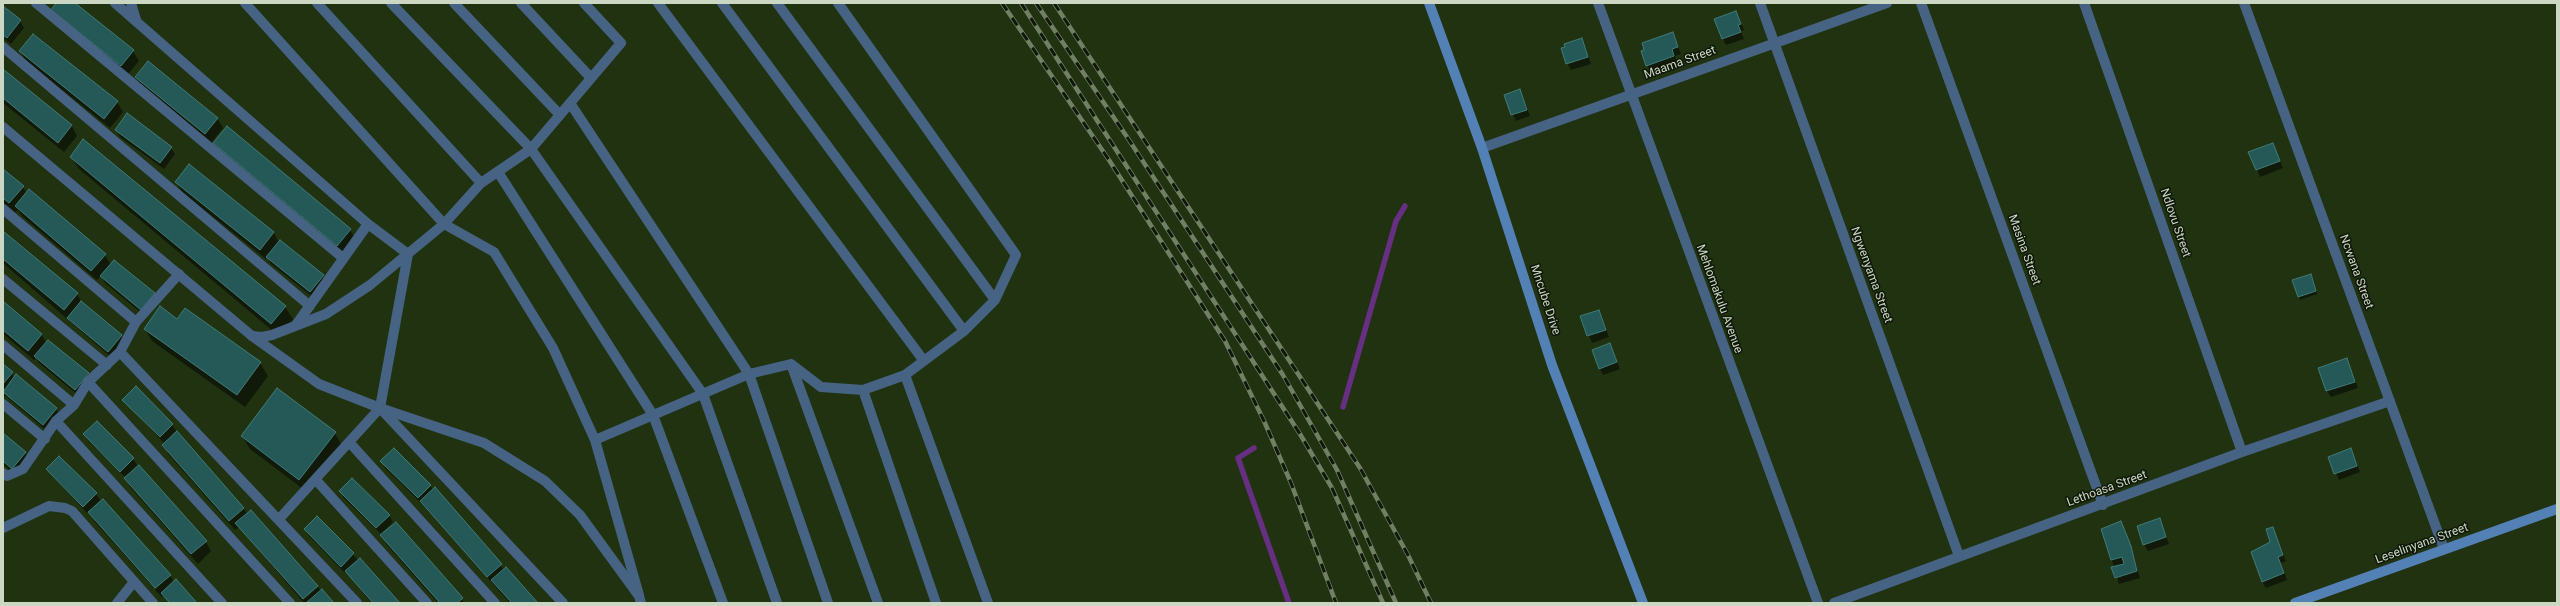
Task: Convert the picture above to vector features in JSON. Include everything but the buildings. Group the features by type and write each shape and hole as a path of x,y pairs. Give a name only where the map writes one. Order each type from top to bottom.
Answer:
{"street":[{"path":"36,3 343,258"},
{"path":"116,3 368,224 408,254"},
{"path":"131,3 136,20"},
{"path":"245,3 444,224 494,252 553,348 595,440 640,599"},
{"path":"316,3 481,183"},
{"path":"391,3 531,149 703,394 777,603"},
{"path":"454,3 560,115"},
{"path":"521,3 591,78"},
{"path":"252,336 262,337 272,335 326,314 370,285 444,224 481,183 531,149 621,43 584,3"},
{"path":"658,3 924,361"},
{"path":"722,3 964,331"},
{"path":"777,3 995,300"},
{"path":"595,440 748,374 791,364 821,386 863,390 905,375 964,331 995,300 1016,255 838,3"},
{"name":"Mncube Drive","path":"1429,3 1482,148 1552,365 1643,603"},
{"name":"Mehlomakulu Avenue","path":"1598,3 1818,603"},
{"name":"Ngwenyama Street","path":"1760,3 1958,556"},
{"name":"Maama Street","path":"1482,148 1774,42 1887,3"},
{"name":"Masina Street","path":"1921,3 2103,505"},
{"name":"Ndlovu Street","path":"2084,3 2242,452"},
{"name":"Ncwana Street","path":"2244,3 2444,549"},
{"path":"3,47 310,306"},
{"path":"570,103 748,374 828,603"},
{"path":"3,127 252,336 319,384 380,408 484,443 545,481 580,516 640,599"},
{"path":"498,172 653,415 723,603"},
{"path":"3,209 136,322"},
{"path":"296,325 368,224"},
{"path":"280,518 350,443 380,408 408,254"},
{"path":"3,473 7,476 23,469 56,421 74,405 88,382 120,352 136,322 179,274"},
{"path":"3,279 107,365"},
{"path":"3,345 74,405"},
{"path":"120,352 280,518 357,603"},
{"path":"791,364 878,603"},
{"path":"905,375 988,603"},
{"path":"88,382 290,603"},
{"path":"863,390 936,603"},
{"name":"Lethoasa Street","path":"1834,603 1958,556 2103,505 2242,452 2390,401"},
{"path":"3,404 45,439"},
{"path":"380,408 563,603"},
{"path":"56,421 222,603"},
{"path":"350,443 495,603"},
{"path":"316,480 427,603"},
{"path":"3,528 50,506 65,508 72,512 134,584 153,603"},
{"name":"Leselinyana Street","path":"2295,603 2557,509"},
{"path":"117,603 134,584"}],"waterway":[{"path":"1343,407 1396,221 1405,206"},
{"path":"1254,448 1238,458 1289,603"}],"railway":[{"path":"1002,3 1109,160 1225,341 1264,421 1291,483 1336,603"},
{"path":"1021,3 1300,434 1332,488 1383,603"},
{"path":"1036,3 1127,137 1283,375 1337,470 1396,603"},
{"path":"1054,3 1360,468 1408,555 1431,603"}]}
